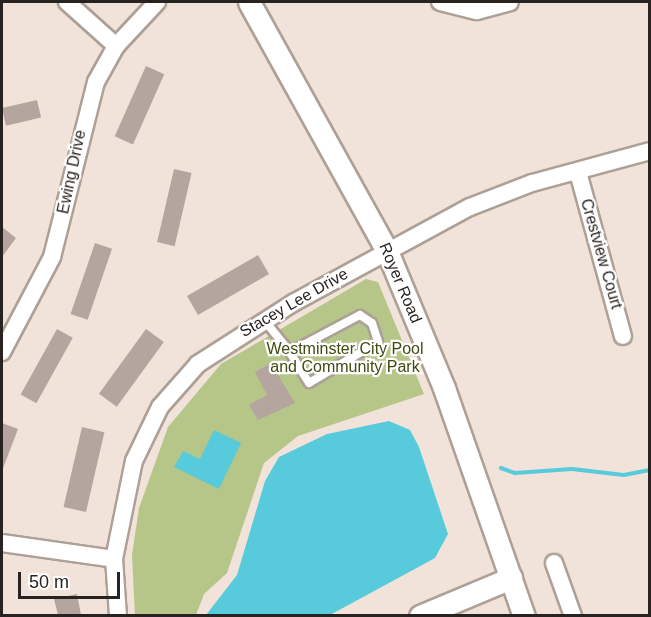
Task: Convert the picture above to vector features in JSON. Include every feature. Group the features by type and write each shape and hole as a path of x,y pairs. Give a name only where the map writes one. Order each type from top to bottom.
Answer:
{"street":[{"path":"67,2 116,46"},
{"name":"Ewing Drive","path":"2,352 52,257 83,121 116,46 158,2"},
{"name":"Royer Road","path":"249,2 387,250 444,388 524,615"},
{"path":"440,2 477,11 510,2"},
{"name":"Stacey Lee Drive","path":"118,615 114,559 134,460 160,407 198,364 264,320 387,250 470,207 650,151"},
{"name":"Crestview Court","path":"578,172 623,336"},
{"path":"2,543 114,559"},
{"path":"555,563 573,615"},
{"path":"420,615 511,578"}],"lane":[{"path":"264,320 290,352 309,383 378,342 372,323 360,315 290,352"}],"green space":[{"name":"Westminster City Pool and Community Park","path":"366,279 378,282 424,394 298,436 264,463 227,573 204,594 196,615 135,616 132,555 139,508 168,427 221,364"}],"water":[{"path":"389,421 410,430 419,447 448,534 435,558 330,615 206,615 237,575 265,481 279,457 327,434"},
{"path":"214,430 241,443 219,489 174,467 183,451 200,459"}],"building":[{"path":"146,66 164,74 133,144 115,136"},
{"path":"37,100 41,118 6,126 2,108"},
{"path":"174,169 192,173 175,246 157,242"},
{"path":"2,227 16,238 2,257"},
{"path":"95,243 112,249 88,320 71,314"},
{"path":"258,255 269,274 198,315 187,296"},
{"path":"57,329 73,338 36,403 21,395"},
{"path":"146,329 164,342 117,407 99,394"},
{"path":"271,363 295,403 258,420 249,405 267,395 255,372"},
{"path":"2,423 18,429 2,471"},
{"path":"82,427 104,432 86,512 64,507"},
{"path":"77,594 81,615 58,615 54,599"}],"waterway":[{"path":"501,468 515,473 572,469 624,475 650,470"}]}
